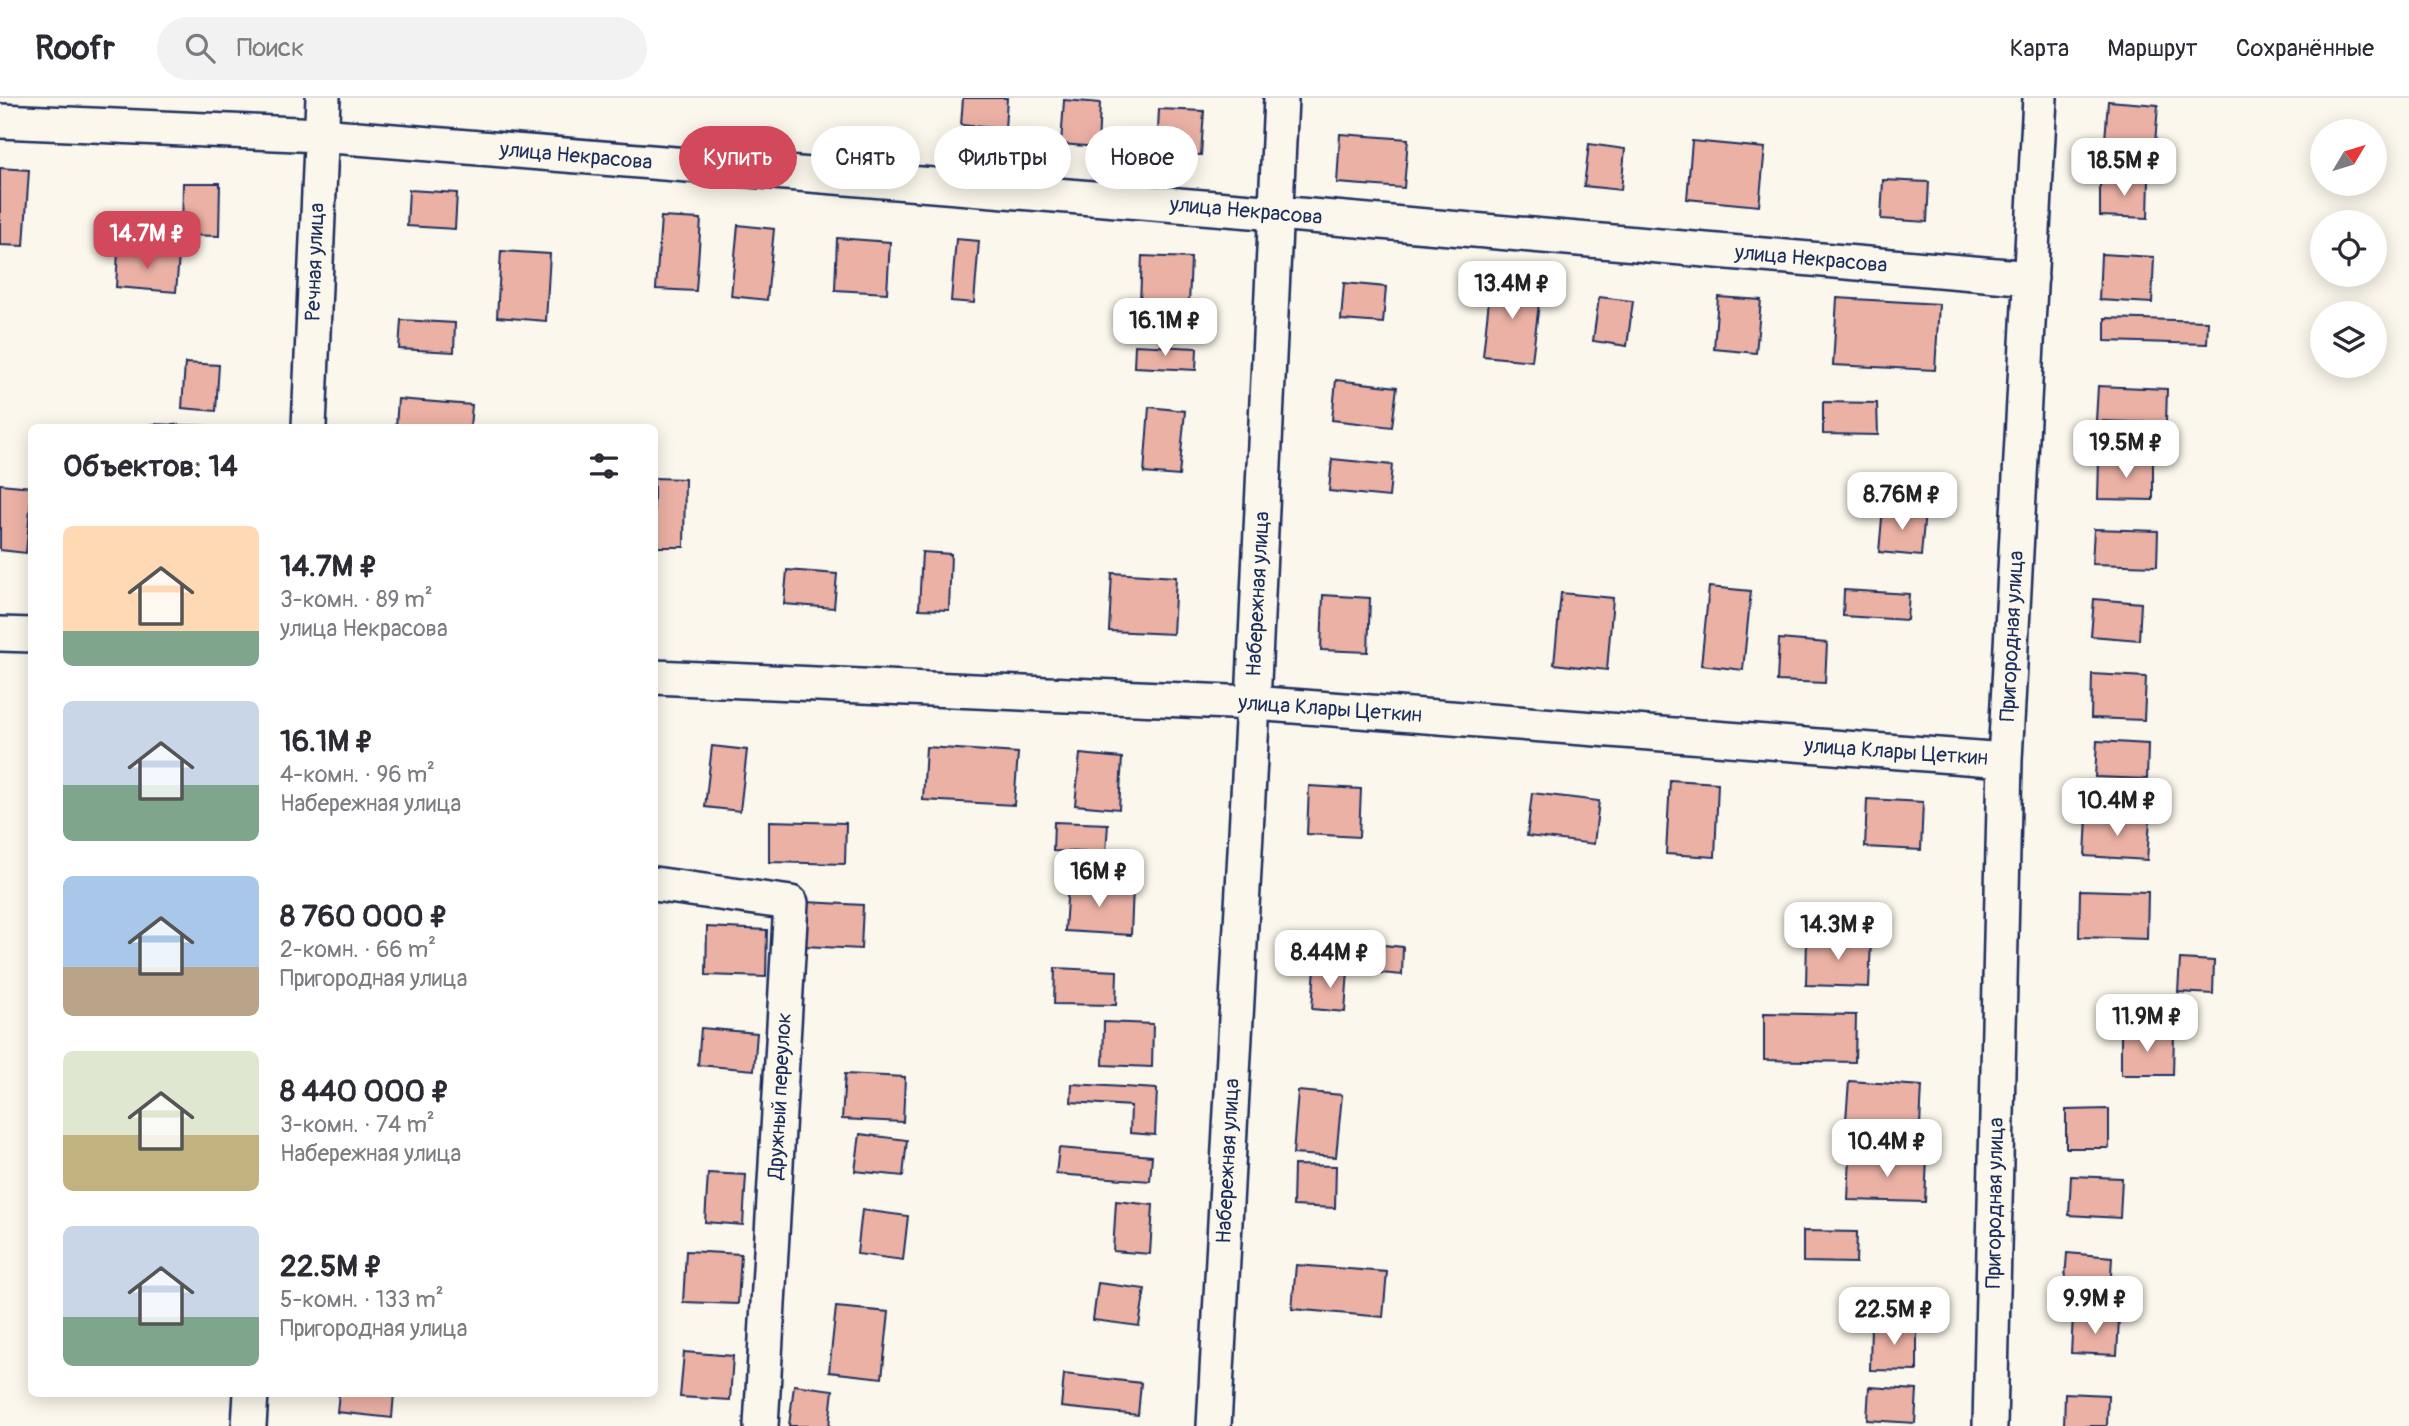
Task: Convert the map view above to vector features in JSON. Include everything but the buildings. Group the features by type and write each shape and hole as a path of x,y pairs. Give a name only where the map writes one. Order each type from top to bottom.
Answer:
{"street":[{"name":"Речная улица","path":"309,424 323,98"},
{"name":"Набережная улица","path":"1214,1426 1281,98"},
{"name":"Пригородная улица","path":"1990,1426 2005,760 2040,98"},
{"name":"улица Некрасова","path":"0,121 320,135 2031,278"},
{"path":"0,634 28,635"},
{"name":"улица Клары Цеткин","path":"658,677 1252,703 2005,760"},
{"name":"Дружный переулок","path":"658,885 791,903 761,1426"},
{"path":"249,1426 251,1397"}]}
